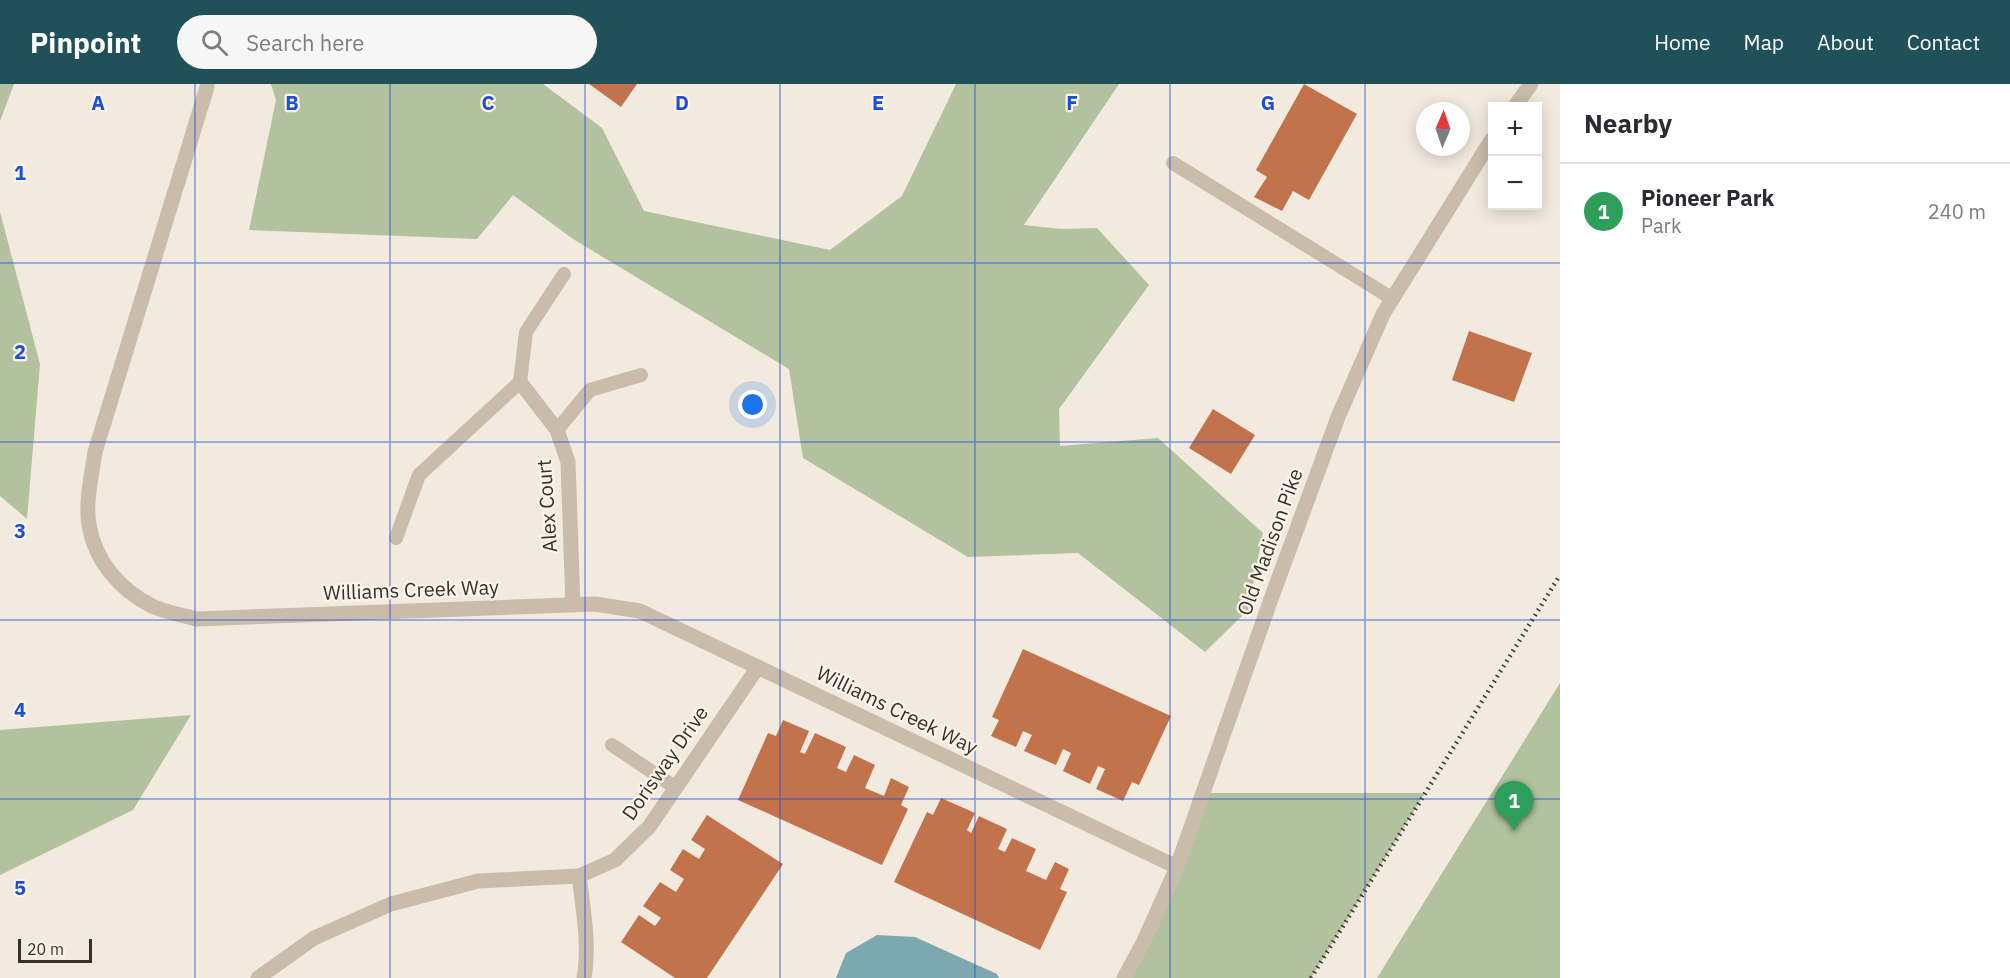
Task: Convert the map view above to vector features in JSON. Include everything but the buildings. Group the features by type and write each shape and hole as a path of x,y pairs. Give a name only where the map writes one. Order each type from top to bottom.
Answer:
{"street":[{"path":"1518,102 1531,84"},
{"name":"Williams Creek Way","path":"207,87 95,452 89,491 89,525 99,556 120,585 153,606 196,619 596,604 640,611 1177,867"},
{"name":"Old Madison Pike","path":"1124,978 1143,943 1177,867 1338,417 1383,314 1488,146"},
{"name":"Alex Court","path":"520,382 557,430 568,462 573,605"},
{"name":"Dorisway Drive","path":"258,978 314,938 391,904 478,881 579,876 615,860 649,827 758,667"},
{"path":"579,876 586,930 584,978"}],"lane":[{"path":"1173,163 1393,300"},
{"path":"396,538 419,475 520,382 526,332 564,274"},
{"path":"557,430 590,390 641,375"},
{"path":"612,746 676,788"}],"green space":[{"path":"0,84 14,84 0,121"},
{"path":"271,84 543,84 602,128 644,211 830,250 902,196 956,84 1119,84 1024,225 1061,229 1097,228 1149,285 1059,409 1060,446 1158,438 1263,533 1248,610 1205,652 1078,553 968,557 803,458 789,369 573,239 513,195 477,239 249,230 276,100"},
{"path":"0,212 40,364 27,519 0,496"},
{"path":"1560,683 1560,978 1377,978"},
{"path":"191,715 133,810 0,875 0,730"},
{"path":"1203,793 1425,793 1311,978 1124,978"}],"water":[{"path":"877,935 915,937 997,974 999,978 836,978 846,953"}],"railway":[{"path":"1311,978 1560,575"}],"place":[{"name":"Pioneer Park","path":"1514,831"}]}
